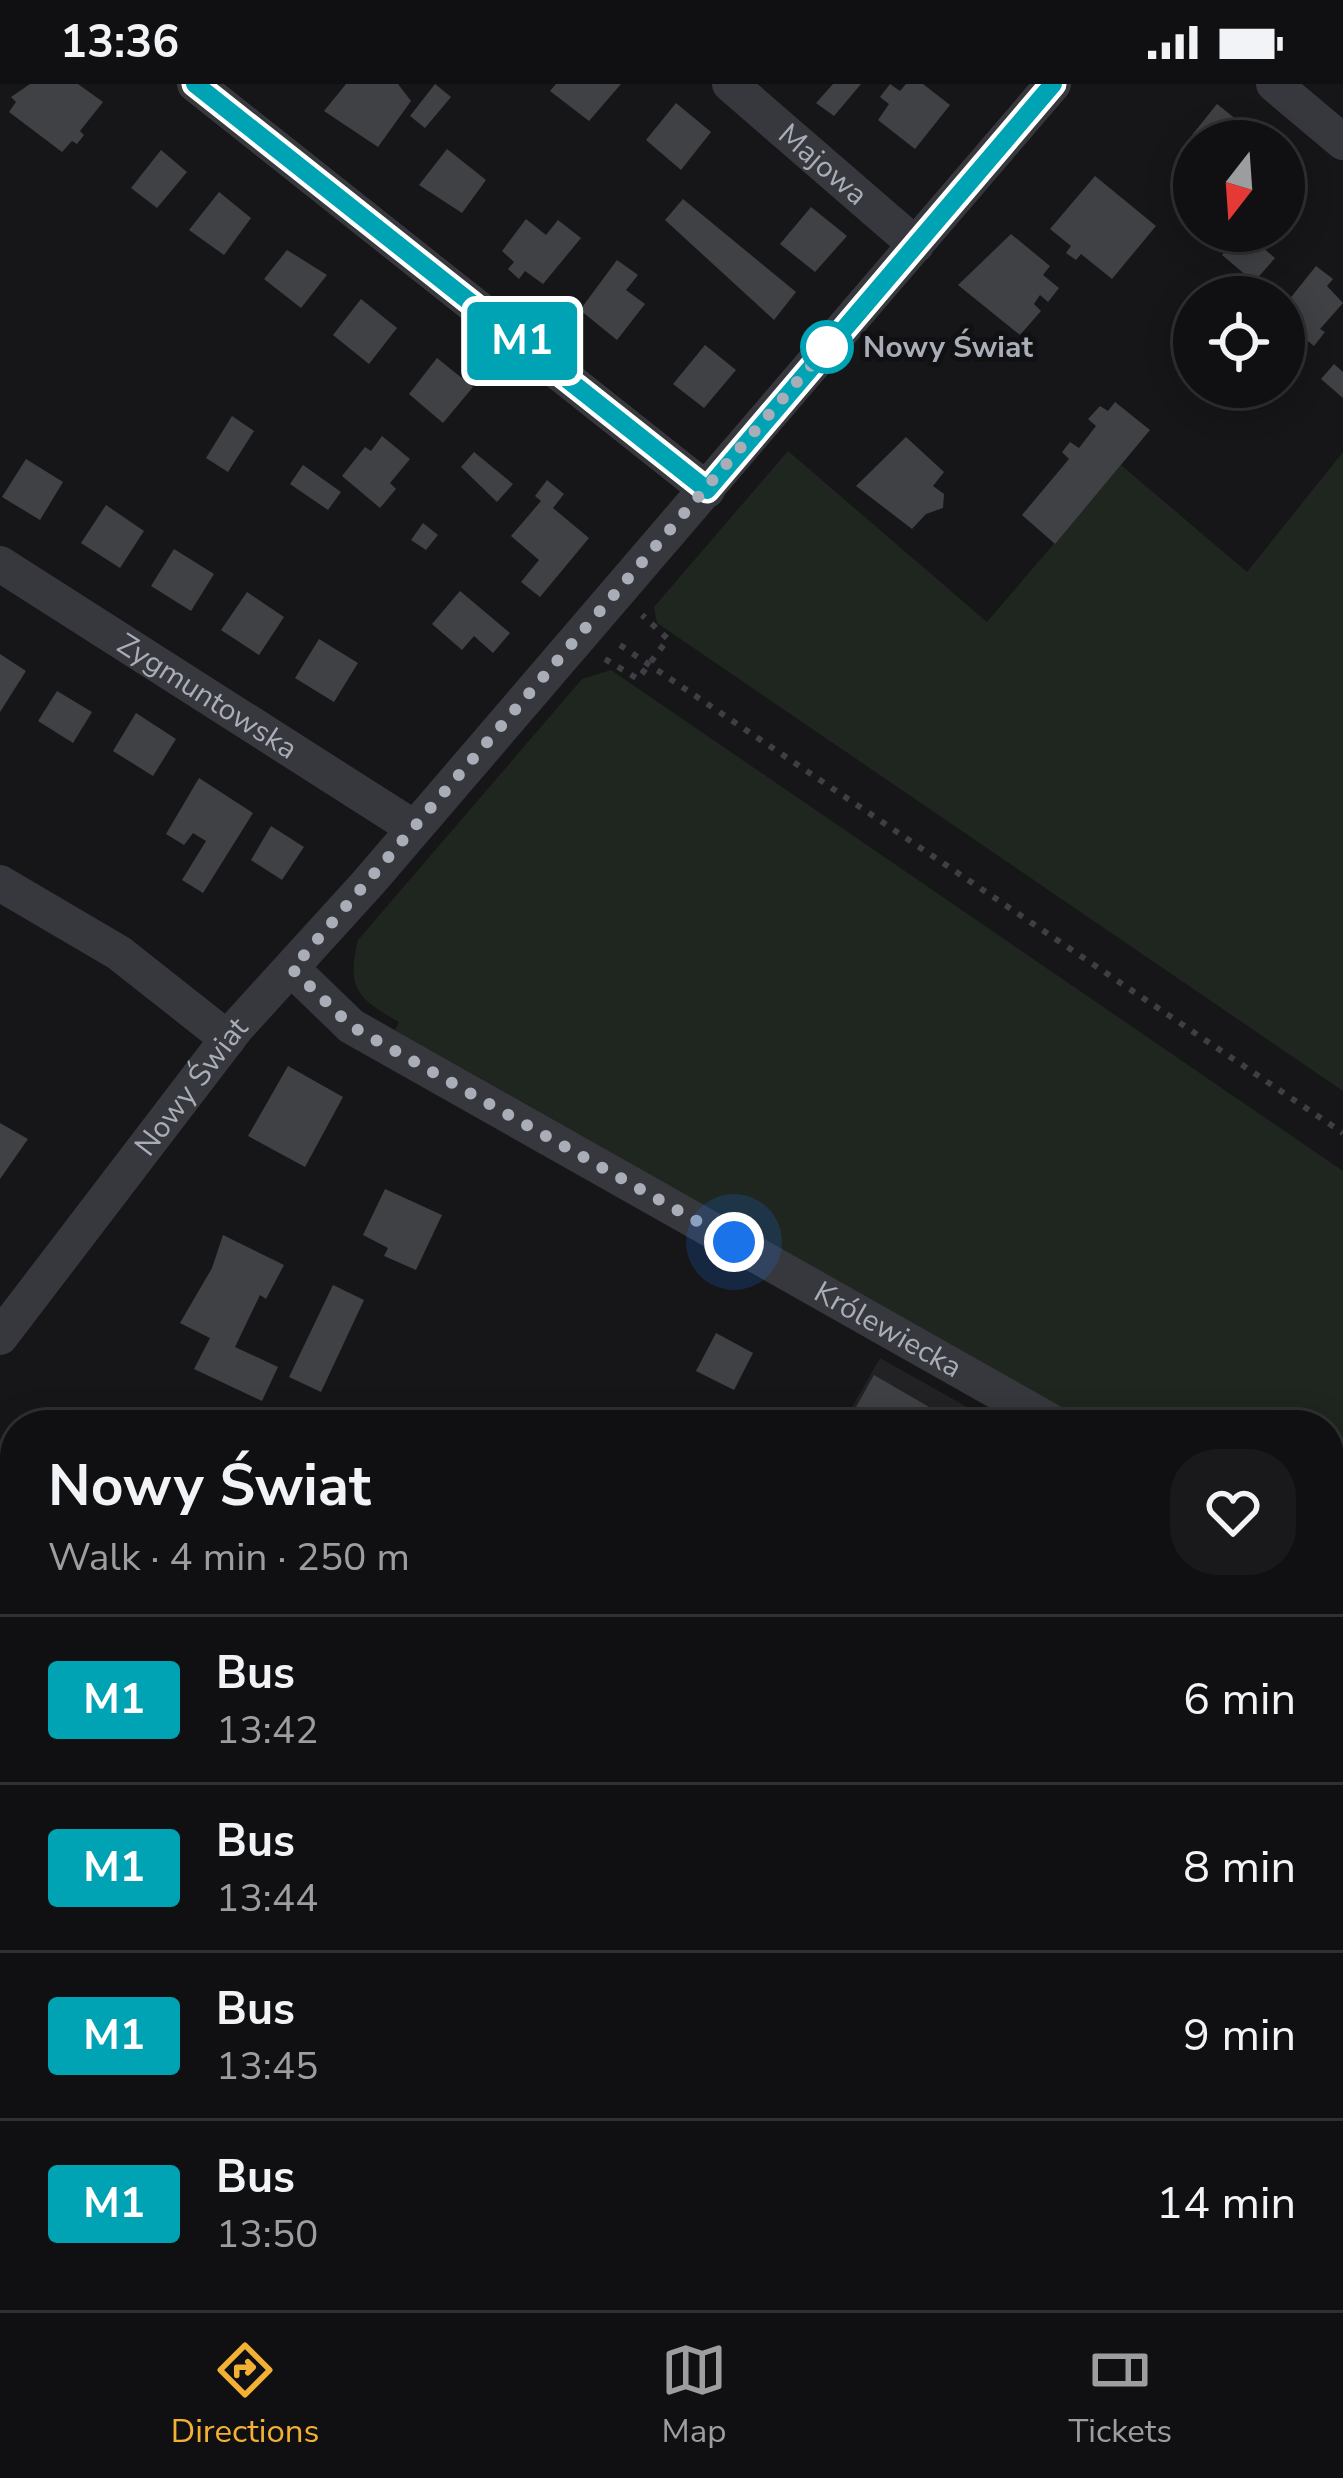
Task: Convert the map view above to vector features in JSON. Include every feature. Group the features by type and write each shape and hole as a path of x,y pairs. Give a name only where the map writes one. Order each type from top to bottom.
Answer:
{"street":[{"path":"195,84 707,490"},
{"name":"Majowa","path":"730,84 916,245"},
{"name":"Nowy Świat","path":"1,1333 228,1039 1053,84"},
{"path":"1274,84 1343,142"},
{"name":"Zygmuntowska","path":"0,564 414,828"},
{"path":"0,883 119,953 228,1039"},
{"name":"Królewiecka","path":"292,969 351,1026 1030,1410"}],"path":[{"path":"594,663 604,659 638,679 650,665 668,639 641,614 646,598"},
{"path":"587,624 1343,1133"}],"shaded area":[{"path":"788,451 987,622 1121,465 1247,572 1343,452 1343,1091 657,623 654,607"},
{"path":"611,670 1343,1171 1343,1410 1066,1410 395,1030 399,1022 365,999 355,982 358,940 582,679"},
{"path":"880,1358 972,1410 851,1410"}],"building":[{"path":"30,84 78,84 103,102 80,131 84,135 77,144 72,141 62,152 9,112 16,102 11,97"},
{"path":"346,84 398,84 411,101 378,147 324,111"},
{"path":"435,84 451,97 425,128 410,116"},
{"path":"556,84 621,84 589,121 550,91"},
{"path":"833,84 861,84 834,116 816,103"},
{"path":"890,84 900,91 906,84 923,84 950,105 915,149 878,120 889,104 880,97"},
{"path":"676,103 711,132 681,170 646,140"},
{"path":"1217,104 1237,120 1204,120"},
{"path":"447,149 486,180 462,213 419,185"},
{"path":"161,150 187,172 157,208 131,188"},
{"path":"1095,176 1156,226 1112,279 1081,254 1076,260 1066,253 1071,246 1050,229"},
{"path":"219,192 251,218 224,255 189,230"},
{"path":"683,199 796,292 774,320 665,220"},
{"path":"811,207 847,236 815,272 780,244"},
{"path":"526,219 546,235 558,220 581,238 543,284 525,271 519,279 508,269 514,262 502,251"},
{"path":"1011,234 1050,266 1043,275 1059,288 1048,302 1040,295 1034,304 1041,311 1020,335 958,285"},
{"path":"287,250 327,275 301,308 264,279"},
{"path":"1268,252 1275,258 1259,276 1247,276 1222,255"},
{"path":"617,260 638,275 626,290 645,304 617,340 580,310"},
{"path":"1316,266 1333,279 1327,286 1343,303 1320,329 1325,332 1314,346 1305,339 1305,280"},
{"path":"361,299 397,328 369,364 333,335"},
{"path":"705,345 736,370 704,408 673,384"},
{"path":"437,358 473,387 443,423 409,394"},
{"path":"1334,364 1343,372 1343,398 1321,379"},
{"path":"1115,402 1150,430 1055,544 1022,515 1069,459 1062,452 1070,442 1079,448 1096,426 1088,419 1100,406 1108,411"},
{"path":"232,416 254,431 228,472 206,458"},
{"path":"382,436 410,459 390,483 396,489 380,508 342,476 365,447 371,451"},
{"path":"906,437 944,472 933,486 944,494 943,508 926,514 912,529 856,486"},
{"path":"474,452 513,484 497,502 461,467"},
{"path":"26,459 63,482 40,520 2,497"},
{"path":"303,465 341,492 328,510 290,484"},
{"path":"547,480 564,494 553,508 589,538 540,597 521,582 539,560 511,536 541,501 535,496"},
{"path":"106,505 144,531 120,568 81,543"},
{"path":"423,523 438,535 426,550 411,540"},
{"path":"174,549 214,574 191,611 151,586"},
{"path":"460,591 510,633 493,653 474,636 462,650 432,624"},
{"path":"247,592 284,617 259,655 221,630"},
{"path":"319,639 358,663 334,702 295,678"},
{"path":"0,654 26,671 0,712"},
{"path":"57,691 92,712 73,743 38,721"},
{"path":"136,713 176,739 153,776 113,751"},
{"path":"199,778 253,813 203,893 182,880 206,841 193,833 184,845 166,834"},
{"path":"271,826 304,847 282,880 251,860"},
{"path":"288,1066 343,1097 305,1167 248,1136"},
{"path":"0,1123 28,1139 0,1179"},
{"path":"385,1189 442,1215 416,1270 384,1256 388,1248 363,1235"},
{"path":"223,1235 284,1265 266,1299 260,1295 235,1347 278,1367 262,1401 194,1369 210,1338 180,1323 212,1268"},
{"path":"333,1285 364,1300 321,1392 289,1377"},
{"path":"716,1333 753,1353 734,1390 696,1371"},
{"path":"874,1375 934,1410 854,1410"}],"bus line":[{"name":"M1","path":"195,84 707,490 1053,84"}],"place":[{"name":"Nowy Świat","path":"827,347"}],"route":[{"path":"734,1242 351,1026 321,1003 292,969 827,347"}]}
